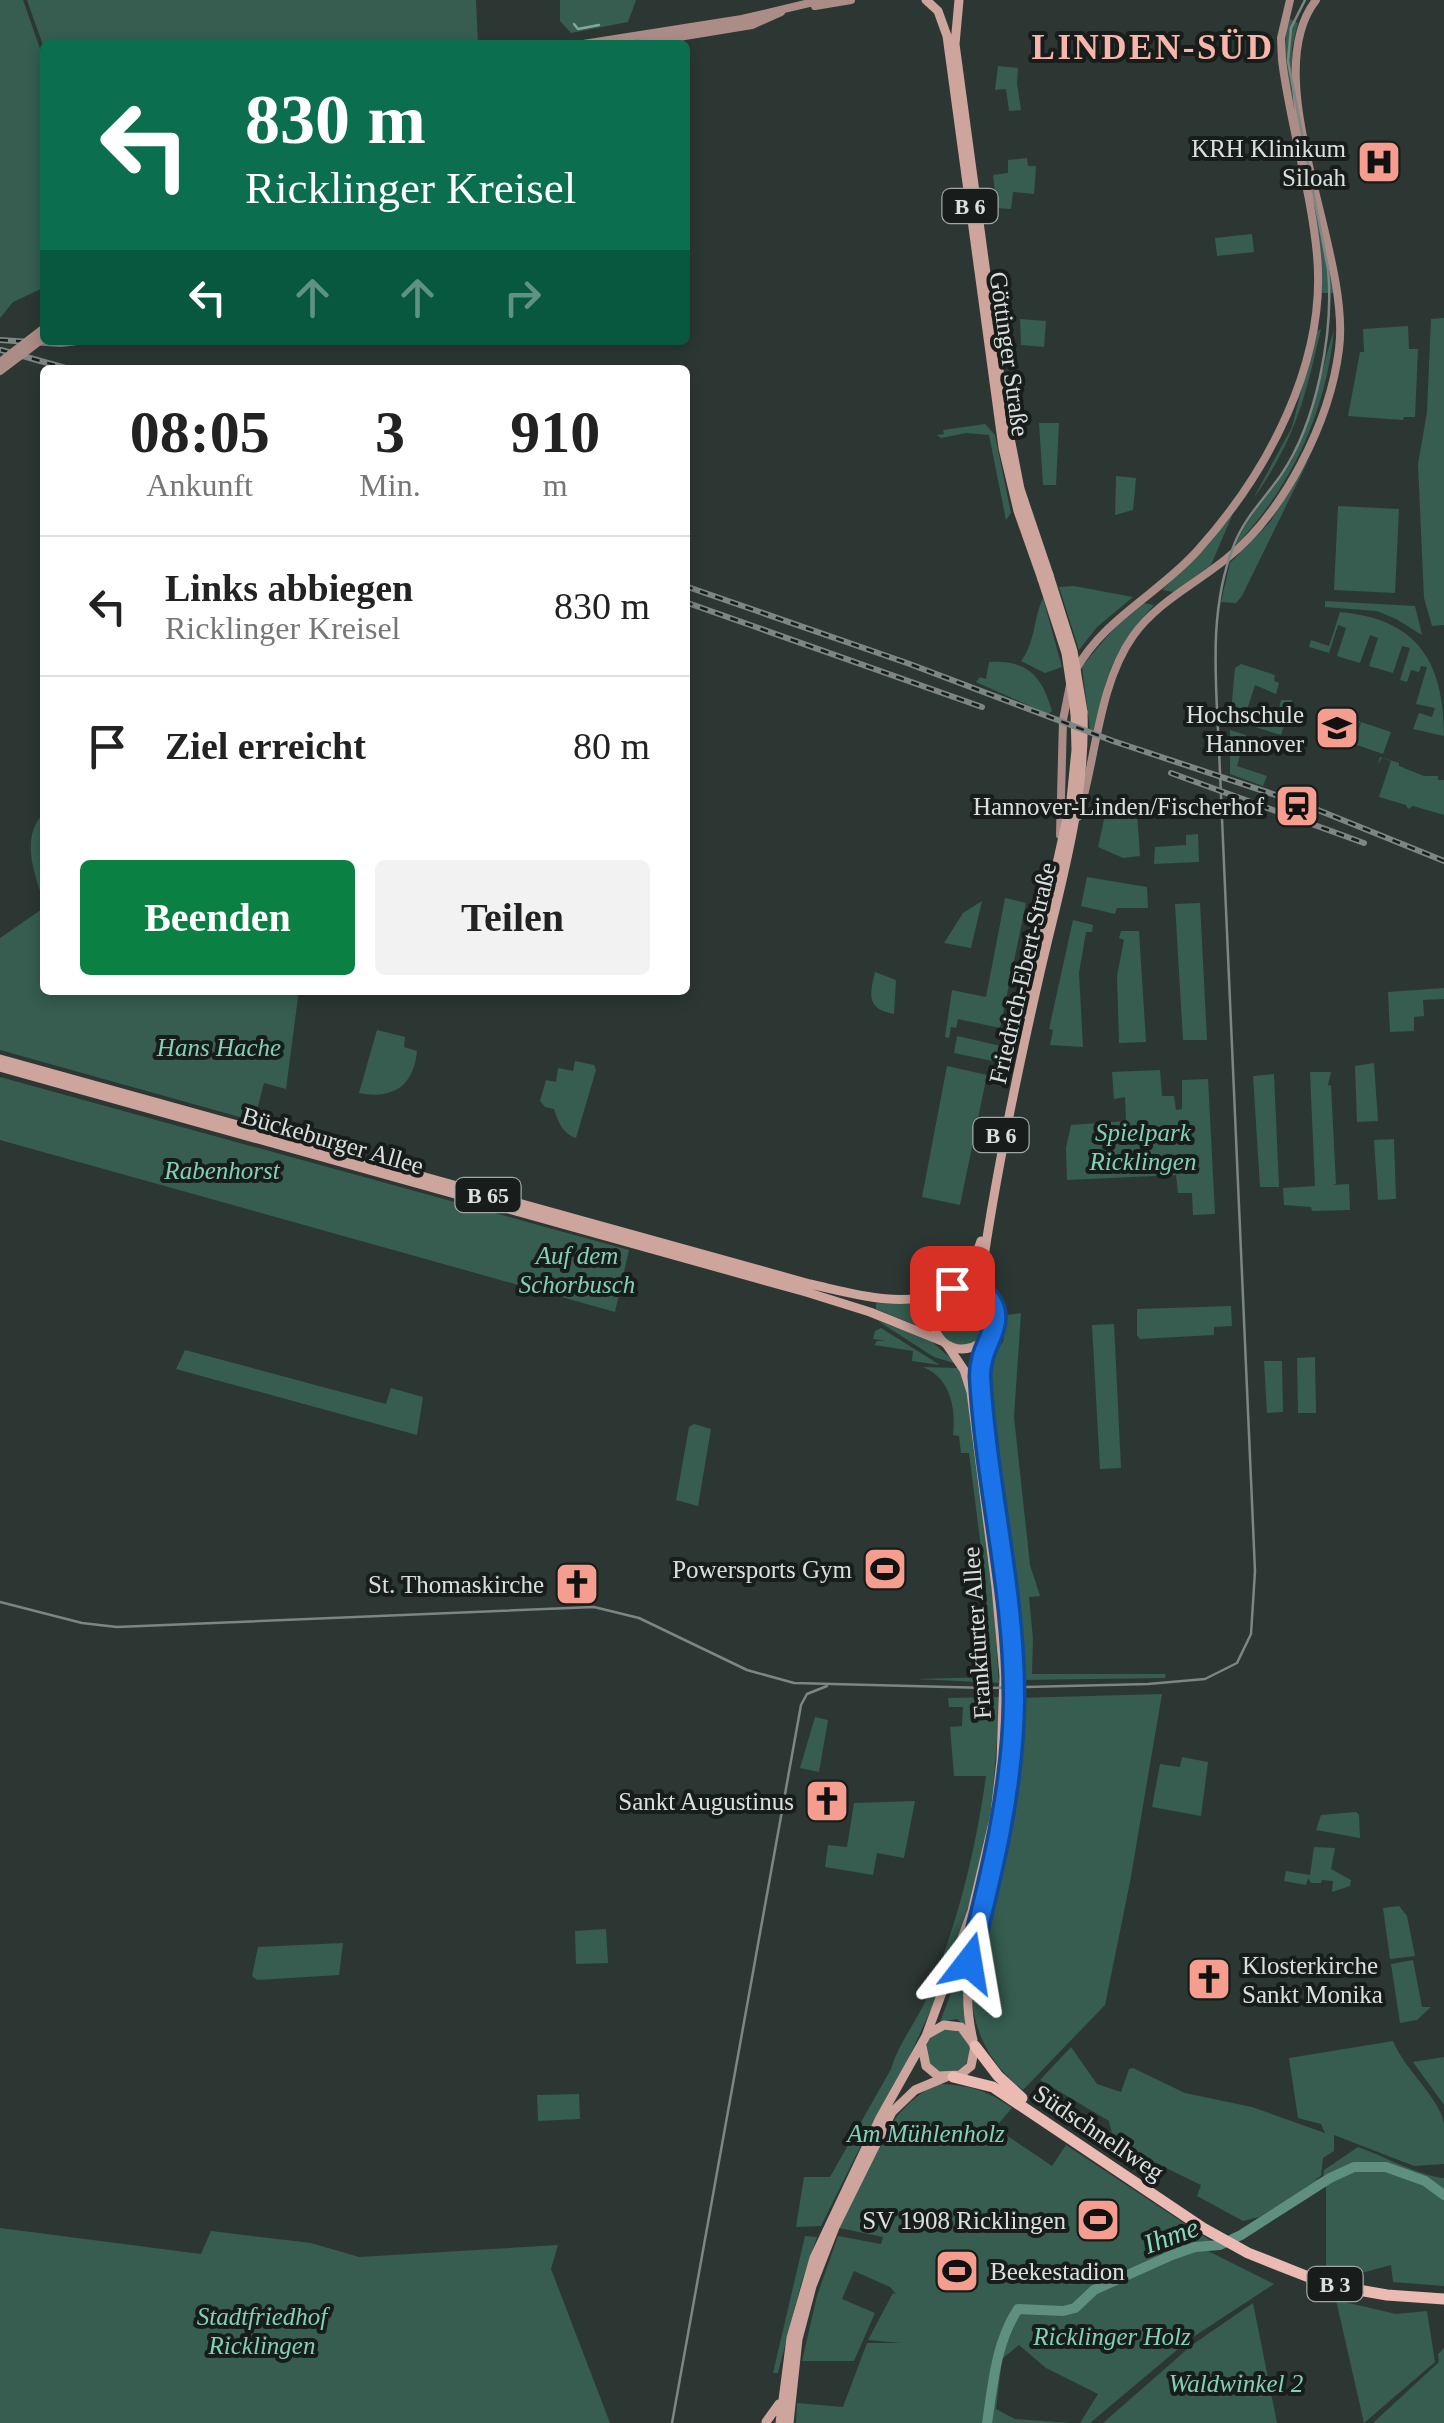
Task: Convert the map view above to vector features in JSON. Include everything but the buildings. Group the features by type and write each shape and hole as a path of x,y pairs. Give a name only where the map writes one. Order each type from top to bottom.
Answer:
{"highway":[{"name":"Südschnellweg","path":"974,2043 1012,2095"},
{"name":"Südschnellweg","path":"950,2077 984,2082 1012,2095 1233,2242 1328,2276 1444,2297"}],"main road":[{"path":"608,40 742,18 822,0"},
{"path":"661,40 741,27 789,10 851,0"},
{"name":"Göttinger Straße","path":"926,0 938,11 947,36 1003,448 1018,511 1045,577"},
{"name":"Göttinger Straße","path":"959,0 955,44 1004,407 1020,490 1079,712"},
{"path":"1060,849 1063,720 1074,672 1097,638 1172,575 1226,516 1262,460 1298,387 1311,343 1318,272 1314,232 1282,60 1281,38 1290,0"},
{"path":"1075,826 1109,690 1124,650 1147,620 1226,560 1269,516 1308,446 1336,367 1340,310 1294,66 1302,21 1316,0"},
{"path":"0,362 40,334"},
{"path":"0,371 40,335"},
{"name":"Friedrich-Ebert-Straße","path":"989,1300 983,1266 989,1224 1027,1032 1075,826 1083,769 1079,712"},
{"name":"Friedrich-Ebert-Straße","path":"948,1291 979,1250 1073,785 1079,712"},
{"name":"Bückeburger Allee","path":"0,1059 810,1284 889,1300 915,1301 948,1291"},
{"name":"Bückeburger Allee","path":"0,1067 806,1292 870,1312 944,1343"},
{"path":"987,1338 971,1348 958,1349 944,1343 932,1320 936,1302 948,1291 970,1287 989,1300"},
{"name":"B 6","path":"987,1338 994,1322 989,1300"},
{"name":"Frankfurter Allee","path":"974,2043 966,2012 966,1980 1002,1828 1014,1698 1008,1608 980,1389 981,1359 987,1338"},
{"name":"Frankfurter Allee","path":"784,2423 781,2400 795,2321 829,2231 880,2118 924,2040 967,1926 994,1814 1004,1728 1000,1625 974,1408 967,1377 944,1343"},
{"path":"951,2024 964,2029 974,2043 971,2066 950,2077 926,2066 924,2040 937,2027 951,2024"},
{"name":"Frankfurter Allee","path":"784,2423 798,2339 829,2231 892,2112 915,2090 950,2077"},
{"path":"764,2422 781,2400"},
{"path":"764,2422 784,2423"}],"green space":[{"path":"0,0 23,0 40,49 40,289 13,302 0,318"},
{"path":"27,0 476,0 478,40 41,40"},
{"path":"560,0 636,0 628,22 571,33 560,21"},
{"path":"1288,18 1298,23 1292,70 1334,293 1322,293 1315,224 1293,121 1285,52"},
{"path":"998,66 1018,68 1021,110 1009,111 1006,89 995,90"},
{"path":"1027,158 1028,166 1036,166 1034,194 1013,192 1011,209 997,208 993,175 1008,173 1008,160"},
{"path":"1252,234 1254,252 1217,256 1215,238"},
{"path":"1444,318 1444,625 1432,626 1424,598 1418,464 1427,412 1431,319"},
{"path":"1020,319 1046,321 1044,347 1021,345"},
{"path":"1408,326 1409,349 1418,349 1415,417 1403,420 1348,416 1360,352 1364,352 1363,329"},
{"path":"1321,329 1289,438 1253,499 1292,427 1316,332"},
{"path":"1334,330 1323,389 1303,445 1274,497 1236,545 1247,522 1300,444"},
{"path":"1039,423 1059,423 1056,485 1043,485"},
{"path":"985,424 995,435 1011,513 1006,520 989,435 937,435 944,434 943,430"},
{"path":"1310,457 1242,596 1236,603 1221,602 1230,563 1270,522"},
{"path":"1116,476 1136,478 1133,510 1115,515"},
{"path":"1237,504 1211,565 1174,592 1162,590 1198,554"},
{"path":"1338,506 1399,509 1395,593 1334,590"},
{"path":"1059,587 1133,597 1097,627 1079,650"},
{"path":"1043,598 1062,667 1045,673 1021,661"},
{"path":"1325,601 1415,606 1422,635 1377,611 1325,607"},
{"path":"1143,603 1154,605 1113,663 1095,732 1090,730 1082,666 1116,626"},
{"path":"1340,612 1389,624 1421,648 1439,686 1444,736 1413,729 1419,713 1432,717 1435,708 1416,704 1427,667 1421,666 1419,672 1411,670 1407,682 1400,680 1410,648 1402,646 1393,673 1369,666 1378,638 1370,635 1360,663 1337,656 1346,628 1338,625 1329,653 1309,647 1311,640 1329,646"},
{"path":"989,662 1014,664 1031,673 1043,688 1052,711 1048,714 976,682 980,677 986,679"},
{"path":"1241,664 1275,675 1274,681 1279,683 1276,694 1255,685 1245,716 1275,725 1281,700 1292,700 1286,704 1290,708 1284,712 1285,722 1281,720 1281,735 1230,723 1235,668"},
{"path":"1336,710 1336,714 1360,721 1353,742 1316,727 1318,721 1328,724"},
{"path":"1361,722 1391,732 1383,754 1354,744"},
{"path":"1230,730 1246,735 1237,766 1267,776 1263,786 1230,774"},
{"path":"1380,757 1444,780 1444,815 1413,806 1408,809 1379,797 1391,761 1382,758 1378,764"},
{"path":"1134,802 1146,805 1149,812 1137,813 1140,856 1123,858 1098,847 1107,806 1132,811"},
{"path":"40,818 40,891 31,840"},
{"path":"1198,834 1199,862 1154,864 1155,847 1186,845 1186,835"},
{"path":"1087,877 1147,887 1148,908 1117,908 1115,914 1081,906"},
{"path":"1005,898 1026,903 1000,1028 958,1019 949,1038 945,1037 952,990 986,997"},
{"path":"982,901 971,948 944,943 963,913"},
{"path":"1200,903 1207,1040 1183,1040 1175,904"},
{"name":"Hans Hache","path":"40,910 40,995 298,995 286,1089 264,1083 254,1121 0,1050 0,938"},
{"path":"1073,920 1093,925 1092,932 1086,932 1079,973 1083,1047 1050,1045 1053,1030 1049,1029"},
{"path":"1121,931 1139,931 1146,1042 1119,1043 1117,976 1124,940 1119,938"},
{"path":"875,972 896,980 894,1014 879,1009 872,1000"},
{"path":"1444,988 1444,999 1423,1000 1424,1016 1414,1017 1414,1031 1390,1032 1388,992"},
{"path":"377,1030 405,1037 404,1047 417,1051 415,1063 407,1081 392,1092 359,1093"},
{"path":"957,1036 1010,1048 1007,1064 954,1053"},
{"path":"575,1061 594,1065 596,1070 576,1138 562,1127 554,1109 540,1101 546,1080 556,1082 558,1068 573,1071"},
{"path":"1374,1063 1378,1121 1357,1122 1355,1066"},
{"path":"947,1066 987,1075 960,1205 922,1197"},
{"name":"Spielpark Ricklingen","path":"1160,1070 1162,1096 1174,1096 1176,1110 1182,1109 1182,1080 1208,1079 1215,1214 1193,1215 1192,1193 1178,1193 1176,1175 1067,1180 1066,1148 1071,1125 1126,1121 1125,1097 1114,1099 1112,1072"},
{"path":"1310,1072 1331,1072 1328,1085 1336,1184 1332,1185 1349,1184 1350,1210 1312,1211 1311,1207 1284,1205 1283,1188 1315,1186"},
{"path":"1274,1074 1279,1187 1260,1187 1253,1076"},
{"name":"Rabenhorst","path":"0,1077 629,1250 615,1312 0,1140"},
{"path":"1394,1139 1396,1199 1378,1200 1374,1140"},
{"path":"963,1291 982,1299 990,1318 982,1337 963,1345 944,1337 936,1318 944,1299"},
{"path":"930,1300 930,1331 876,1309 876,1303 918,1304"},
{"path":"1231,1306 1232,1326 1214,1327 1214,1335 1140,1339 1137,1335 1137,1309"},
{"path":"1021,1313 1014,1417 1030,1565 1040,1596 1029,1597 1032,1674 1166,1674 1165,1678 1018,1680 984,1375 988,1361 1003,1342 1007,1315"},
{"path":"878,1321 930,1340 957,1364 934,1357"},
{"path":"1114,1324 1121,1468 1100,1469 1092,1325"},
{"path":"881,1328 940,1365 912,1361 913,1351 874,1345 886,1341 873,1339 875,1331"},
{"path":"185,1350 386,1404 391,1388 423,1397 417,1435 176,1369"},
{"path":"1315,1357 1316,1413 1298,1413 1297,1358"},
{"path":"1264,1361 1282,1361 1283,1412 1267,1413"},
{"path":"923,1367 958,1368 966,1383 992,1583 999,1683 916,1679 991,1677 985,1580 969,1453 961,1453 959,1436 953,1435 952,1404 945,1386"},
{"path":"694,1424 711,1429 698,1506 676,1500 689,1427"},
{"path":"1162,1694 1105,2005 1023,2090 1001,2070 985,2046 975,2020 971,1991 1008,1817 1018,1698"},
{"path":"1000,1697 992,1807 967,1914 939,1992 900,2077 821,2226 796,2227 804,2177 830,2177 925,2003 957,1913 986,1776 954,1776 950,1727 962,1726 963,1707 949,1707 948,1698"},
{"path":"815,1717 828,1720 819,1772 800,1768"},
{"path":"1182,1757 1208,1762 1201,1816 1152,1807 1160,1764 1180,1767"},
{"path":"915,1801 904,1858 877,1853 873,1875 825,1867 828,1845 847,1847 854,1803"},
{"path":"1356,1812 1360,1838 1316,1830 1321,1815"},
{"path":"1314,1847 1335,1848 1331,1869 1351,1880 1350,1886 1332,1892 1333,1881 1311,1883 1308,1878 1306,1885 1284,1881 1286,1871 1310,1875"},
{"path":"1399,1906 1407,1916 1415,1956 1390,1959 1383,1908"},
{"path":"606,1929 608,1963 576,1964 575,1931"},
{"path":"968,1939 963,1995 966,2027 957,2019 940,2022"},
{"path":"343,1943 339,1975 257,1980 252,1976 258,1947"},
{"path":"1413,1960 1422,2007 1431,2007 1417,2020 1400,2023 1391,1964"},
{"path":"948,2029 964,2035 970,2051 964,2067 948,2073 932,2067 926,2051 932,2035"},
{"path":"1393,2041 1441,2114 1444,2164 1414,2166 1334,2135 1334,2151 1323,2158 1321,2176 1313,2181 1323,2177 1324,2170 1358,2147 1444,2178 1444,2194 1417,2178 1392,2169 1370,2167 1328,2178 1259,2217 1243,2221 1197,2196 1201,2185 1119,2145 1113,2139 1109,2121 1040,2080 1071,2047 1097,2084 1121,2092 1129,2069 1133,2068 1185,2093 1252,2107 1325,2133 1321,2124 1298,2118 1289,2058"},
{"path":"1444,2057 1444,2105 1413,2062"},
{"path":"939,2084 977,2090 1012,2108 993,2130 985,2125 976,2132 984,2143 995,2133 1002,2138 1006,2135 1052,2166 1066,2145 1211,2241 1200,2247 1274,2284 1190,2339 1090,2423 1080,2423 1098,2394 1046,2368 1019,2345 1002,2359 996,2409 1015,2419 1070,2423 796,2423 797,2403 843,2407 867,2343 901,2343 868,2340 893,2293 896,2294 890,2287 854,2271 842,2299 875,2313 854,2361 802,2361 817,2296 838,2236 881,2244 883,2237 839,2228 867,2166 904,2108"},
{"path":"579,2094 580,2119 538,2121 537,2095"},
{"path":"1355,2168 1402,2174 1444,2196 1444,2286 1393,2282 1391,2265 1354,2275 1326,2268 1326,2181"},
{"name":"Stadtfriedhof Ricklingen","path":"0,2228 201,2254 211,2231 311,2243 359,2257 558,2245 551,2269 610,2423 0,2423"},
{"path":"805,2236 817,2237 778,2373 773,2373"},
{"path":"1336,2300 1396,2314 1427,2311 1435,2362 1364,2423"},
{"name":"Waldwinkel 2","path":"1253,2303 1277,2423 1103,2423 1192,2345"},
{"path":"1444,2348 1444,2423 1373,2423 1439,2362 1438,2354"}],"waterway":[{"path":"574,24 578,29 599,25"},
{"name":"Ihme","path":"987,2423 1000,2349 1018,2309 1075,2308 1094,2290 1172,2255 1195,2247 1220,2245 1241,2235 1354,2167 1386,2167 1425,2181 1444,2195"}],"tram line":[{"path":"0,1602 82,1623 117,1627 594,1607 639,1618 747,1670 794,1683 988,1688 1148,1684 1205,1679 1237,1663 1251,1634 1255,1571 1216,698 1217,620 1234,545 1294,454 1313,403 1325,348 1328,269 1288,61 1291,28 1305,0"},
{"path":"672,2423 801,1705 807,1694 827,1686"}],"railway":[{"path":"0,340 40,343"},
{"path":"1,350 55,365"},
{"path":"690,588 907,663 1113,741 1303,804 1444,861"},
{"path":"690,604 982,707"},
{"path":"1171,773 1364,843"}],"place":[{"name":"KRH Klinikum Siloah","path":"1379,162"},
{"name":"Hochschule Hannover","path":"1337,728"},
{"name":"Hannover-Linden/Fischerhof","path":"1297,806"},
{"name":"Powersports Gym","path":"885,1569"},
{"name":"St. Thomaskirche","path":"577,1584"},
{"name":"Sankt Augustinus","path":"827,1801"},
{"name":"Klosterkirche Sankt Monika","path":"1209,1979"},
{"name":"SV 1908 Ricklingen","path":"1098,2220"},
{"name":"Beekestadion","path":"957,2271"}],"district":[{"name":"LINDEN-SÜD","path":"1153,47"}],"route":[{"path":"952,1288 967,1286 980,1292 989,1300 995,1316 982,1354 980,1376 1008,1608 1014,1698 1004,1816 969,1963"}],"park label":[{"name":"Auf dem Schorbusch","path":"577,1270"},
{"name":"Am Mühlenholz","path":"926,2133"},
{"name":"Ricklinger Holz","path":"1112,2336"}]}
